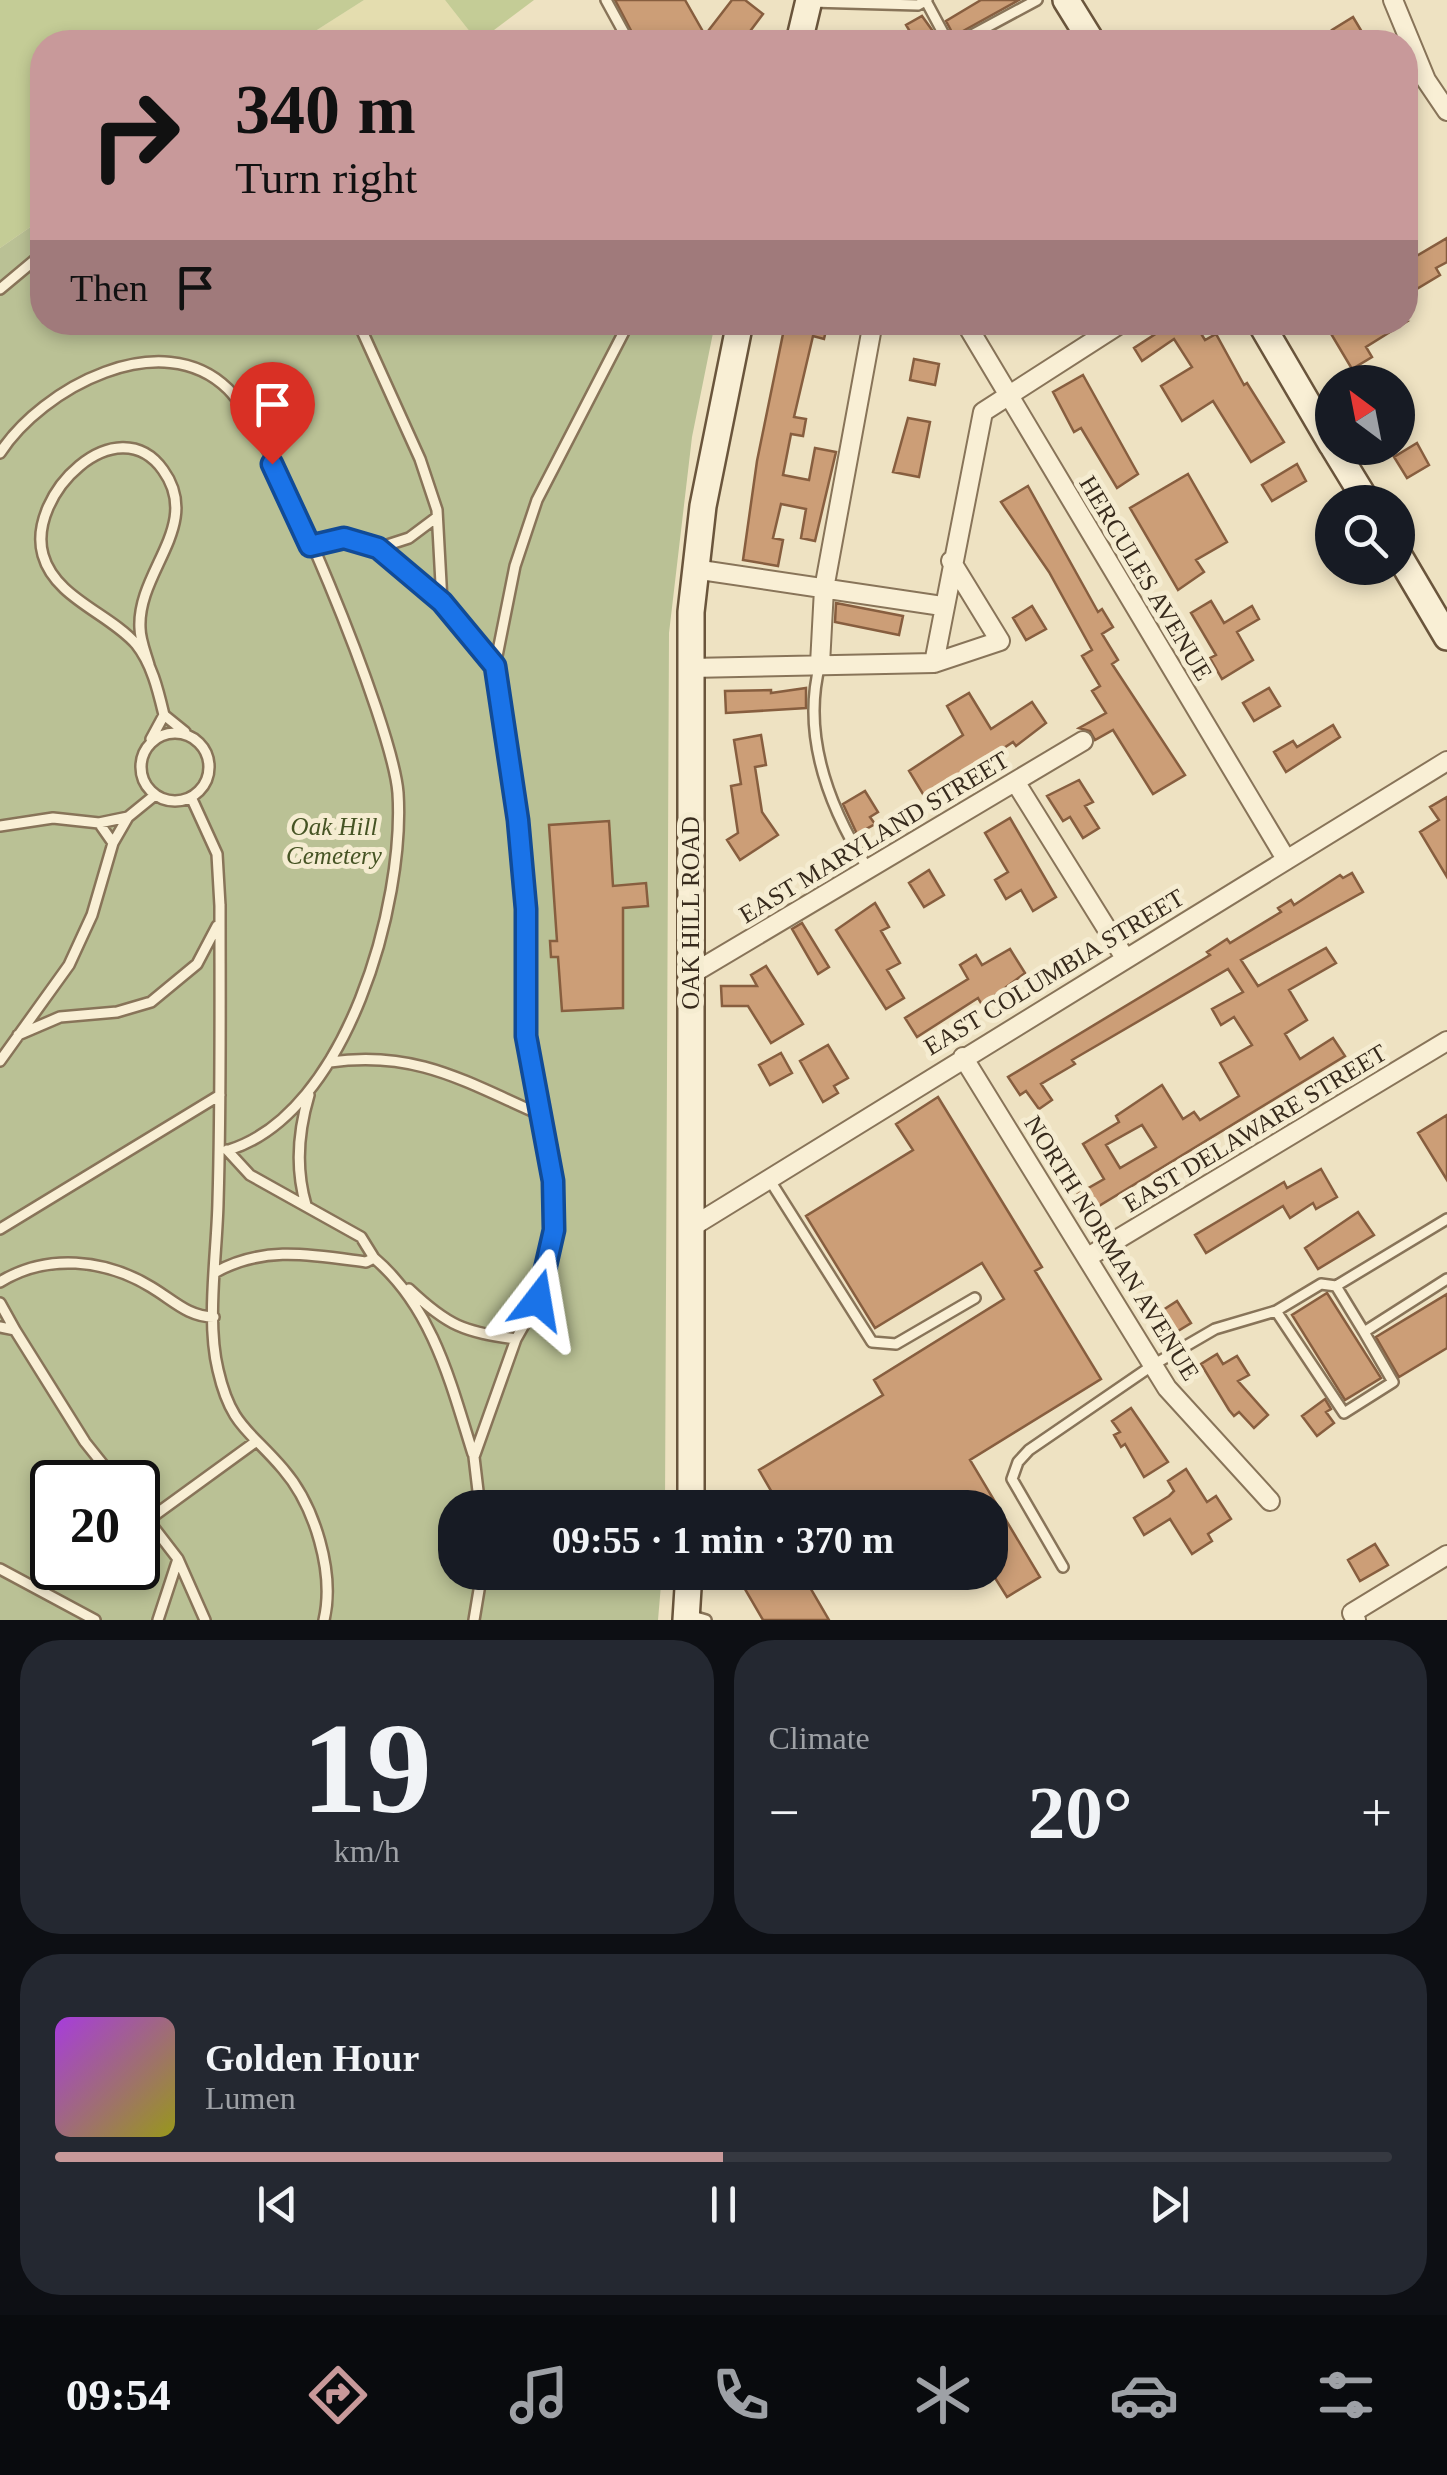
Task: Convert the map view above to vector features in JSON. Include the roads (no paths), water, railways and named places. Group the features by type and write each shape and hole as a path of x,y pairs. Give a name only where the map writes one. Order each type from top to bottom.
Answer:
{"main road":[{"path":"1066,0 1085,30"},
{"path":"802,30 808,2"},
{"name":"OAK HILL ROAD","path":"690,1490 690,668 694,570 706,487 737,335"},
{"path":"1268,335 1315,415"},
{"path":"1415,583 1447,637"},
{"path":"691,1590 693,1618"}],"street":[{"path":"1393,0 1405,30"},
{"path":"1418,61 1447,110"},
{"path":"820,664 824,589 870,335"},
{"name":"HERCULES AVENUE","path":"972,335 1286,859"},
{"path":"934,664 980,418 1006,394 1102,335"},
{"path":"690,668 934,664 1000,641 951,561"},
{"path":"694,570 942,606"},
{"name":"EAST MARYLAND STREET","path":"690,975 1083,741"},
{"name":"EAST COLUMBIA STREET","path":"690,1228 1447,762"},
{"path":"1016,783 1124,958"},
{"name":"EAST DELAWARE STREET","path":"1088,1257 1447,1040"},
{"name":"NORTH NORMAN AVENUE","path":"963,1057 1153,1365 1187,1414 1270,1501"},
{"path":"1356,1616 1447,1555"}],"lane":[{"path":"606,0 622,30"},
{"path":"808,2 918,5 926,0 942,30"},
{"path":"981,30 1037,0"},
{"path":"0,290 30,264"},
{"path":"364,335 420,458 437,517 442,602"},
{"path":"474,1458 516,1339 538,1300 554,1230 553,1181 524,1013 526,909 516,802 495,666 514,566 537,500 622,335"},
{"path":"0,454 45,408 92,380 148,362 189,366 228,390 242,408 310,546 360,666 398,788 399,837 393,885 358,999 330,1062 311,1088 271,1128 224,1150"},
{"path":"149,665 115,624 52,576 43,554 41,524 64,479 106,452 125,448 143,449 156,460 172,482 175,502 177,522 150,578 140,628 164,715 200,743 209,764 204,786 191,797 176,801 155,795 141,766 164,715"},
{"path":"378,548 409,538 437,517"},
{"path":"310,546 344,538 378,548 442,602 495,666"},
{"path":"820,664 815,683 820,768 835,810 868,869"},
{"path":"148,746 168,734 191,736"},
{"path":"0,1061 69,965 92,916 112,843 128,817 155,795"},
{"path":"191,797 218,854 224,1150 214,1317 217,1368 226,1397 254,1443 283,1468 304,1501 326,1577 324,1620"},
{"path":"0,826 53,818 99,823 128,817"},
{"path":"99,823 112,843"},
{"path":"18,1035 60,1017 117,1012 152,1002 196,964 216,931 220,904"},
{"path":"330,1062 368,1056 410,1060 540,1114"},
{"path":"306,1206 298,1150 311,1088"},
{"path":"0,1228 220,1095"},
{"path":"224,1150 250,1175 361,1236 374,1258 454,1324 480,1337 516,1339"},
{"path":"768,1177 872,1342 896,1344 975,1298"},
{"path":"1063,1567 1017,1492 1012,1479 1018,1462 1153,1365 1215,1329 1276,1311 1321,1284 1336,1286 1447,1219"},
{"path":"216,1272 240,1259 263,1254 366,1262 374,1258"},
{"path":"0,1282 19,1270 74,1261 130,1275 196,1317 214,1317"},
{"path":"398,1278 428,1325 474,1458 478,1490"},
{"path":"1364,1332 1447,1279"},
{"path":"1276,1311 1344,1413 1393,1382 1336,1286"},
{"path":"0,1302 75,1426 100,1460"},
{"path":"0,1327 16,1330"},
{"path":"160,1511 254,1443"},
{"path":"160,1536 178,1560 205,1620"},
{"path":"158,1620 178,1560"},
{"path":"0,1569 95,1620"},
{"path":"474,1620 479,1590"}],"park label":[{"name":"Oak Hill Cemetery","path":"334,840"}]}
